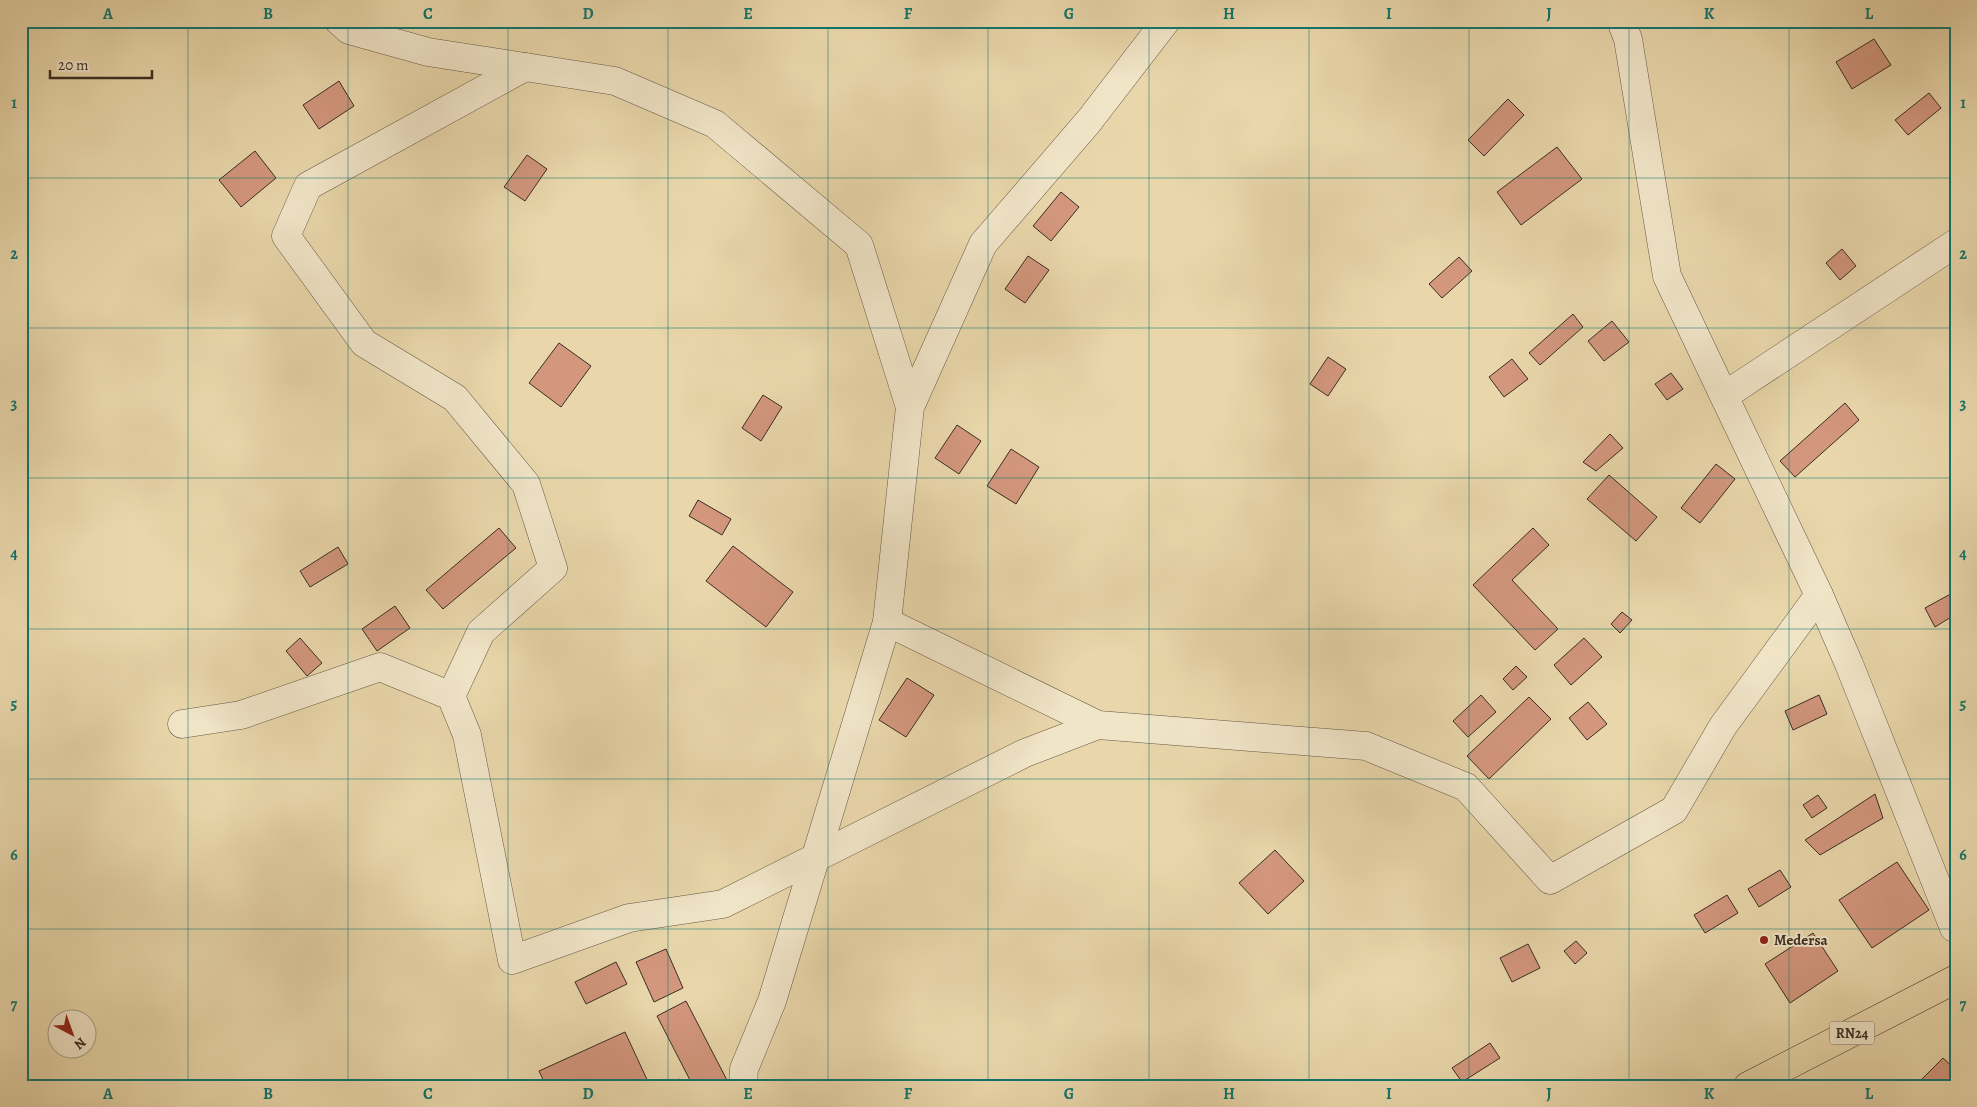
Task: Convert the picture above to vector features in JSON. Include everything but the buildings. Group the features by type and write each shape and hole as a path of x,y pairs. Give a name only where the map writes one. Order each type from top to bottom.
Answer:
{"main road":[{"name":"RN24","path":"1748,1086 1956,979"}],"street":[{"path":"339,21 349,30 428,52 615,81 715,124 859,245 910,407"},
{"path":"743,1086 744,1069 772,1001 887,622 910,407 983,244 1089,121 1166,21"},
{"path":"1622,21 1628,39 1667,276 1819,595 1849,664 1955,929"},
{"path":"451,696 481,632 553,568 526,484 455,398 364,343 286,236 308,186 525,67"},
{"path":"1724,396 1956,243"},
{"path":"887,622 1098,725 1366,746 1466,787 1550,880 1674,810 1724,726 1819,595"},
{"path":"182,724 242,715 380,667 451,696 467,735 512,960 629,918 723,904 1025,753 1098,725"}],"place":[{"name":"Medersa","path":"1764,940"}]}
